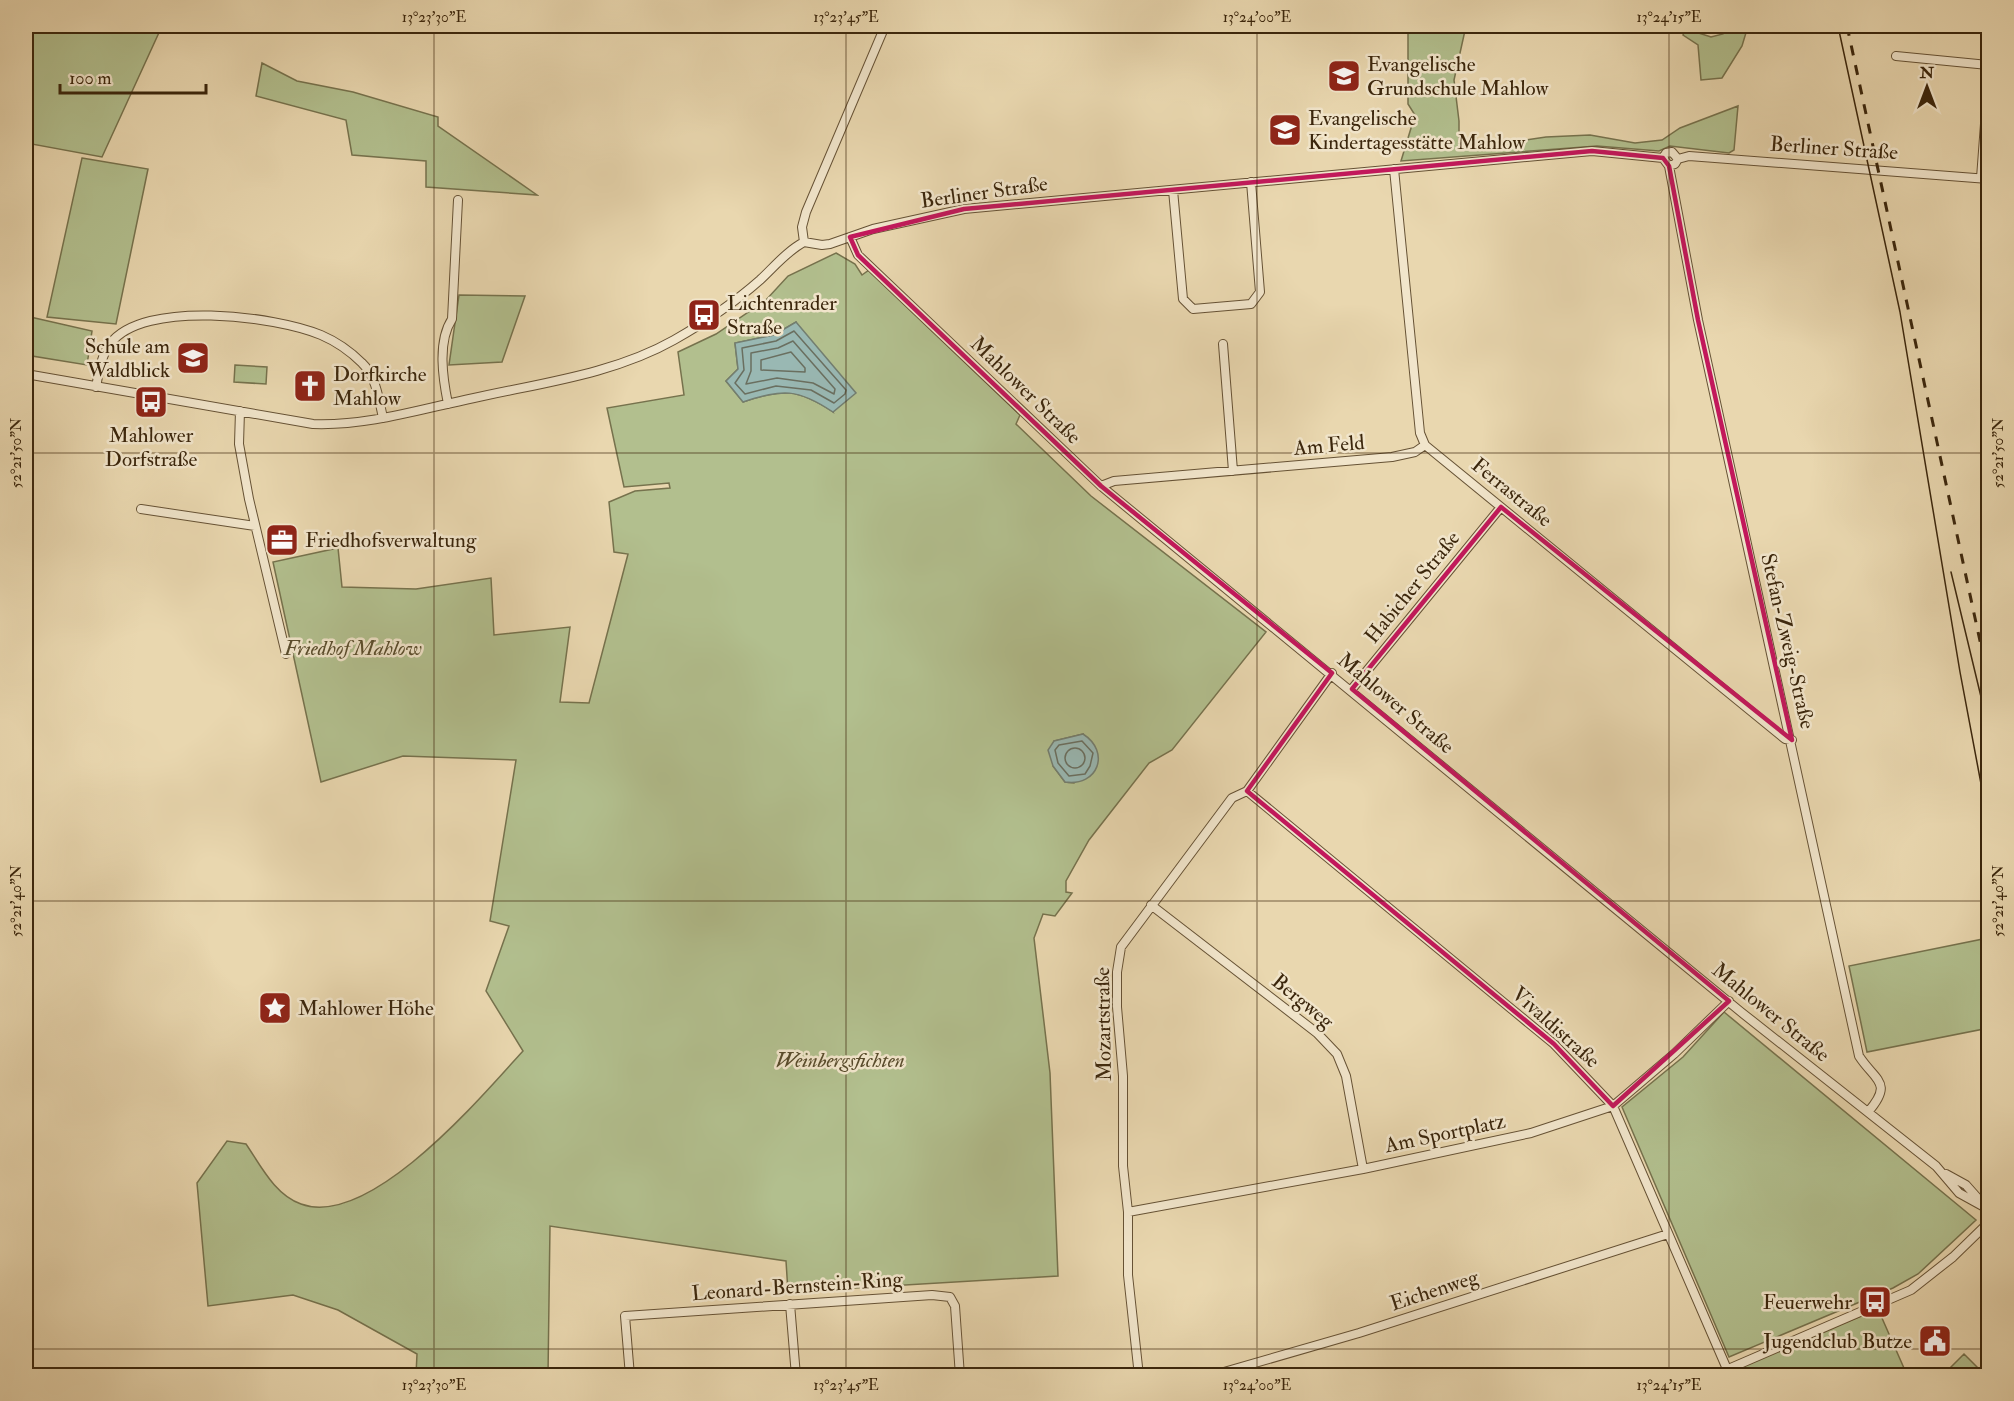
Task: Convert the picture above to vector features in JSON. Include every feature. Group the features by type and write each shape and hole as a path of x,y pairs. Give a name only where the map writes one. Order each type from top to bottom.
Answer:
{"street":[{"path":"26,375 313,424 334,424 383,418 448,404 605,369 640,356 673,341 709,319 759,281 795,247 804,242 802,227 806,212 885,26"},
{"path":"1896,56 1989,65"},
{"path":"1985,178 1989,83"},
{"name":"Berliner Straße","path":"804,242 822,245 964,209 1592,151 1663,158 1666,153 1672,152 1678,159 1689,156 1985,178"},
{"path":"1663,158 1669,166 1675,164 1678,159"},
{"name":"Stefan-Zweig-Straße","path":"1669,166 1696,310 1792,740 1859,1056 1875,1073 1882,1087 1881,1096 1868,1112"},
{"name":"Ferrastraße","path":"1394,169 1420,433 1425,445 1785,739 1792,740"},
{"path":"1173,190 1183,299 1193,309 1251,304 1260,292 1251,182"},
{"path":"448,404 443,378 446,329 452,320 458,200"},
{"name":"Mahlower Straße","path":"850,237 858,255 1101,486 1352,689 1728,1001 1942,1172 1959,1193 1988,1210"},
{"path":"96,387 99,366 110,344 127,330 177,316 240,318 302,328 335,342 363,364 372,377 383,418"},
{"path":"1223,344 1233,471"},
{"path":"240,411 239,444 255,526 286,654"},
{"name":"Am Feld","path":"1101,486 1114,481 1392,457 1414,452 1425,445"},
{"name":"Habicher Straße","path":"1352,689 1501,507"},
{"path":"141,509 255,526"},
{"name":"Mozartstraße","path":"1139,1376 1128,1275 1128,1212 1123,1166 1123,1076 1117,972 1121,946 1232,798 1247,791 1332,673"},
{"name":"Vivaldistraße","path":"1247,791 1554,1044 1613,1106 1729,1372"},
{"name":"Bergweg","path":"1151,905 1317,1033 1337,1054 1346,1076 1363,1169"},
{"name":"Am Sportplatz","path":"1128,1212 1363,1169 1531,1133 1613,1106 1674,1054 1728,1001"},
{"path":"1712,1376 1729,1372 1911,1290 1953,1257 1989,1222"},
{"name":"Eichenweg","path":"1210,1376 1359,1333 1668,1234"},
{"name":"Leonard-Bernstein-Ring","path":"630,1376 626,1316 932,1295 950,1298 956,1306 960,1376"},
{"path":"790,1304 796,1376"}],"highlighted area":[{"path":"1592,151 1663,158 1669,166 1698,320 1792,740 1501,507 1352,689 1729,1001 1613,1106 1554,1044 1247,791 1332,673 1101,486 858,255 850,237 964,209"}],"green space":[{"path":"26,26 162,26 102,157 26,143"},
{"path":"1408,26 1466,26 1454,80 1459,121 1459,150 1546,137 1590,135 1635,143 1662,140 1680,128 1738,106 1734,150 1729,153 1670,146 1659,151 1597,146 1401,161 1415,115 1408,104"},
{"path":"1725,26 1748,26 1742,46 1722,78 1701,80 1698,45 1683,35 1686,29 1711,37 1723,34"},
{"path":"262,63 297,81 353,92 438,117 438,126 537,195 426,187 426,161 352,155 346,120 256,96"},
{"path":"82,158 148,169 116,324 47,317"},
{"path":"836,253 855,264 862,275 869,270 1020,415 1016,424 1091,496 1266,632 1172,750 1149,763 1089,840 1066,881 1066,892 1072,893 1055,916 1043,914 1034,938 1050,1073 1058,1276 788,1292 786,1261 550,1226 548,1375 416,1375 417,1354 338,1310 293,1295 208,1306 197,1183 227,1141 246,1144 276,1187 301,1204 329,1206 359,1197 390,1179 422,1154 480,1098 523,1051 486,991 509,926 490,921 516,760 403,756 321,782 273,562 338,548 342,587 416,589 491,578 494,635 570,627 560,702 589,703 628,554 614,552 609,502 635,491 670,488 669,483 624,487 607,408 684,395 678,352 716,334 766,300 788,276","holes":["796,322 833,412 809,398 790,393 769,395 743,402 726,381 738,369 735,343 774,335","1083,734 1074,783 1065,782 1053,766 1054,741"]},
{"path":"459,295 525,296 502,362 449,365"},
{"path":"26,316 92,331 87,365 26,355"},
{"path":"235,365 267,367 266,384 234,382"},
{"path":"1988,938 1988,1048 1984,1029 1867,1052 1849,966"},
{"path":"1724,1012 1976,1220 1918,1274 1893,1288 1729,1357 1622,1107 1683,1057"},
{"path":"1878,1309 1907,1375 1738,1376 1735,1368"},
{"path":"1964,1354 1983,1375 1959,1375 1951,1367"}],"water":[{"path":"796,322 856,393 833,412 809,398 790,393 769,395 743,402 726,381 738,369 735,343 774,335"},
{"path":"1083,734 1092,741 1097,750 1097,767 1086,779 1065,782 1053,766 1048,750 1054,741"}],"tram line":[{"path":"1838,26 1900,312 1960,672 1988,821"},
{"path":"1951,572 1988,726"}],"railway":[{"path":"1847,26 1988,678"}],"place":[{"name":"Evangelische Grundschule Mahlow","path":"1344,76"},
{"name":"Evangelische Kindertagesstätte Mahlow","path":"1285,130"},
{"name":"Lichtenrader Straße","path":"704,315"},
{"name":"Schule am Waldblick","path":"193,358"},
{"name":"Dorfkirche Mahlow","path":"310,386"},
{"name":"Mahlower Dorfstraße","path":"151,402"},
{"name":"Friedhofsverwaltung","path":"282,540"},
{"name":"Mahlower Höhe","path":"275,1008"},
{"name":"Feuerwehr","path":"1875,1302"},
{"name":"Jugendclub Butze","path":"1935,1341"}],"park label":[{"name":"Friedhof Mahlow","path":"353,648"},
{"name":"Weinbergsfichten","path":"840,1060"}]}
